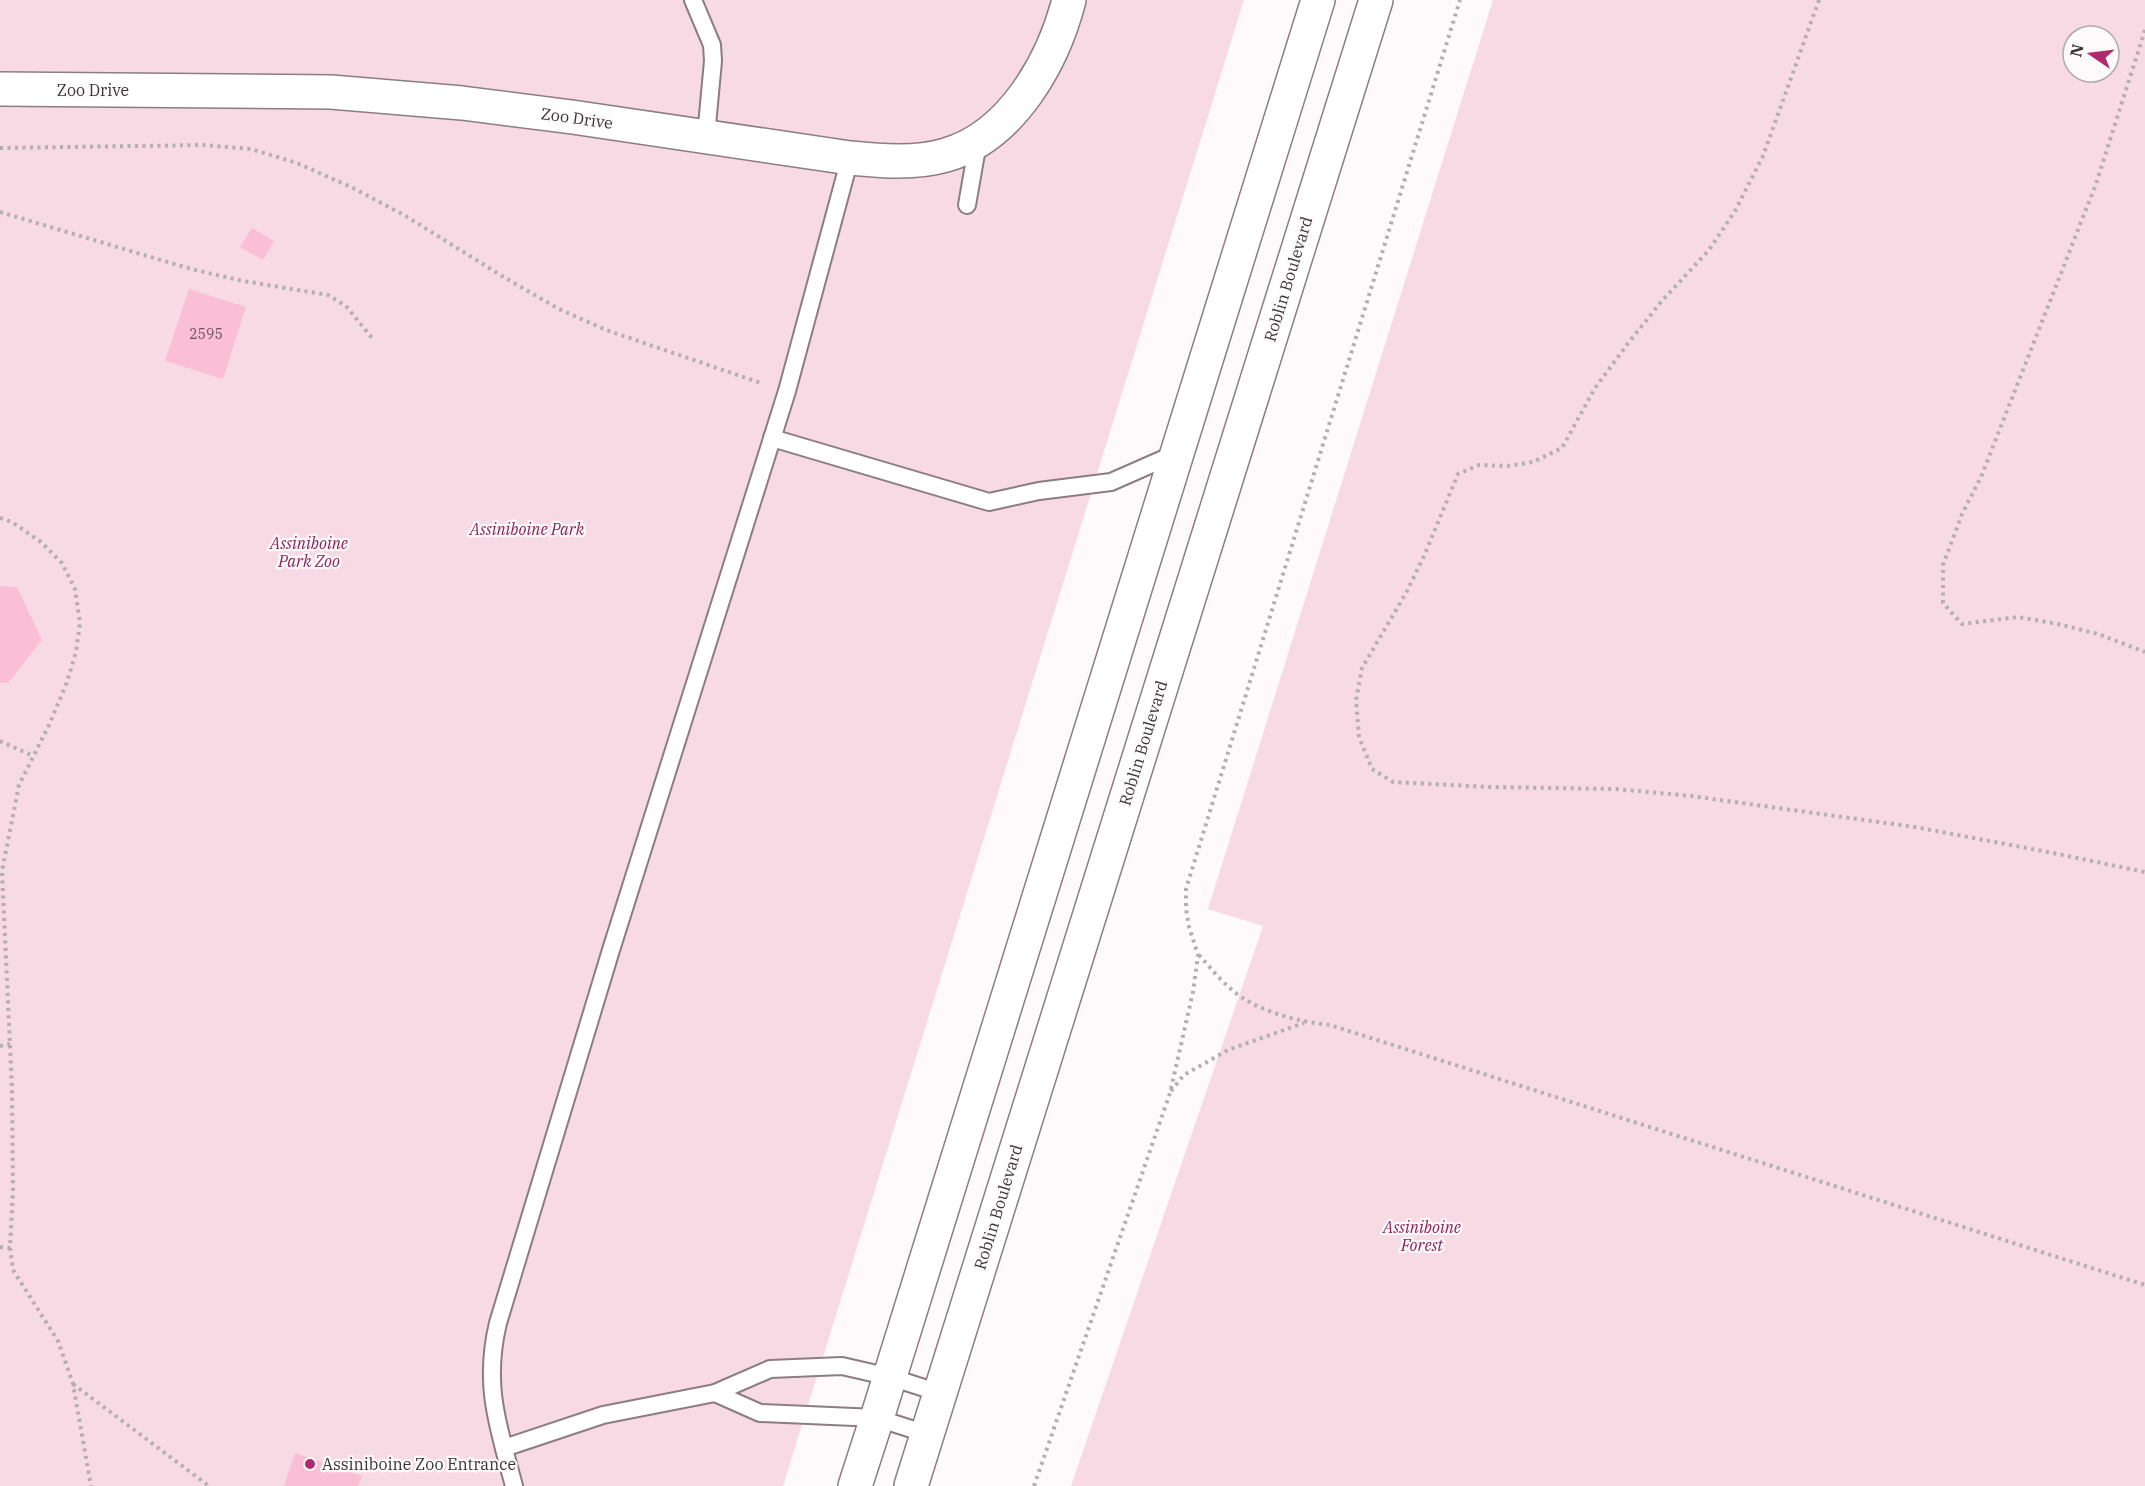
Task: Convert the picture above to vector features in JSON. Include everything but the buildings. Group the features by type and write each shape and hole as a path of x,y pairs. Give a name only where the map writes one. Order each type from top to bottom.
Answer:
{"main road":[{"name":"Zoo Drive","path":"0,89 332,92 462,103 850,158 885,161 935,157 945,156 978,142 1008,117 1030,88 1052,49 1069,0"},
{"path":"855,1486 1318,0"},
{"name":"Roblin Boulevard","path":"911,1486 1376,0"}],"lane":[{"path":"693,0 712,45 713,61 706,136"},
{"path":"967,205 978,142"},
{"path":"514,1486 492,1400 493,1346 498,1323 611,950 787,391 850,158"},
{"path":"772,438 989,502 1040,491 1111,482 1179,452"},
{"path":"504,1448 603,1415 715,1393 770,1369 842,1366 890,1377 940,1393"},
{"path":"715,1393 760,1413 877,1418 927,1434"}],"path":[{"path":"1034,1486 1170,1094 1193,992 1198,955 1189,927 1186,889 1460,0"},
{"path":"1819,0 1763,156 1735,211 1709,250 1661,302 1595,388 1562,448 1533,462 1507,466 1479,465 1458,474 1406,593 1362,668 1356,700 1359,737 1372,769 1393,782 1490,788 1616,789 1691,796 1915,827 2053,852 2145,873"},
{"path":"2145,30 2096,184 1981,477 1962,514 1943,565 1942,603 1962,624 2018,617 2098,634 2145,652"},
{"path":"0,148 204,145 251,149 297,163 353,188 404,215 559,309 606,330 787,391"},
{"path":"0,212 191,269 243,281 328,295 346,306 372,338"},
{"path":"0,518 12,522 41,542 62,563 75,589 80,623 76,652 67,682 50,723 19,785 2,871 3,940 10,1044 13,1190 10,1248 13,1270 58,1341 74,1384 91,1486"},
{"path":"0,741 33,756"},
{"path":"1198,955 1232,990 1256,1005 1304,1023 1330,1025 2145,1284"},
{"path":"1170,1094 1185,1075 1228,1050 1304,1023"},
{"path":"0,1046 10,1044"},
{"path":"0,1247 10,1248"},
{"path":"74,1384 209,1486"}],"green space":[{"name":"Assiniboine Park","path":"0,0 1244,0 783,1486 0,1486"},
{"name":"Assiniboine Forest","path":"1493,0 2145,0 2145,1486 1071,1486 1263,926 1208,909"}],"place":[{"name":"Assiniboine Zoo Entrance","path":"310,1464"}],"park label":[{"name":"Assiniboine Park Zoo","path":"309,552"}]}
